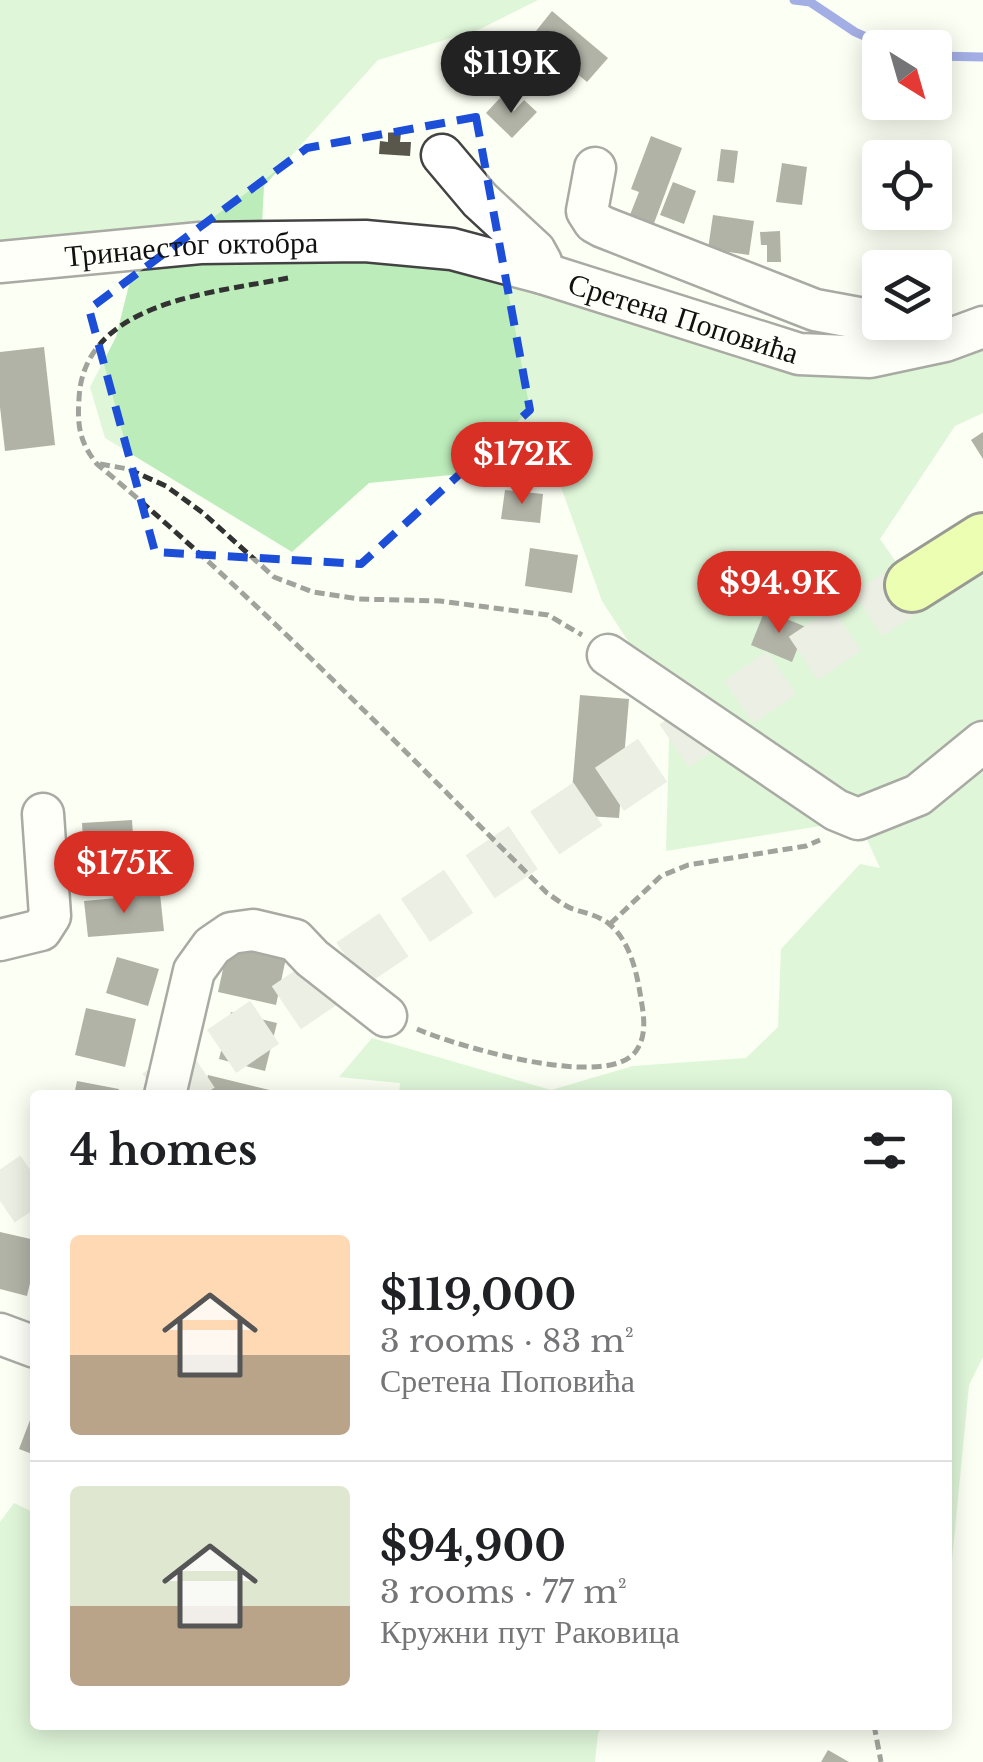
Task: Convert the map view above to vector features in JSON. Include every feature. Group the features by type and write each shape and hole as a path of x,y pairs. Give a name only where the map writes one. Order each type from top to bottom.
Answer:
{"main road":[{"path":"912,585 983,540"}],"street":[{"path":"442,155 480,200 536,252 542,272"},
{"path":"595,168 587,211 602,227 815,310 862,319"},
{"name":"Тринаестог октобра","path":"0,262 200,243 386,243"},
{"name":"Сретена Поповића","path":"386,243 452,249 542,272 798,354 870,357 945,341 955,326"},
{"path":"608,656 836,810 858,819 918,794 983,742"},
{"path":"0,940 40,930 50,916 42,814"},
{"path":"166,1090 194,971 212,946 231,932 253,930 295,940 386,1016"},
{"path":"0,1334 30,1345"}],"path":[{"path":"297,276 163,303 125,324 94,349 79,381 77,427 87,451 257,605 547,893 570,908 610,924 625,942 632,961 645,1023 638,1049 616,1066 585,1069 486,1051 430,1035 386,1016"},
{"path":"97,464 128,469 166,486 203,513 274,577 314,592 359,599 440,601 548,616 569,626 608,656"},
{"path":"610,924 661,876 688,865 806,846 858,819"},
{"path":"875,1730 880,1762"}],"highlighted area":[{"path":"476,117 530,410 361,564 155,552 89,309 307,148"}],"green space":[{"path":"0,0 538,0 478,30 378,60 264,186 261,243 386,243 799,354 894,340 952,340 952,332 983,327 983,413 955,426 880,539 912,585 983,540 983,1357 969,1385 952,1561 952,1090 551,1090 633,1066 746,1058 778,1027 781,949 860,864 880,868 858,820 666,851 670,706 602,601 553,465 369,483 292,552 105,438 90,387 116,337 138,249 0,266"},
{"path":"372,1038 551,1090 399,1090 400,1083 339,1077"},
{"path":"14,1503 30,1511 30,1730 600,1730 595,1762 0,1762 0,1522"}],"building":[{"path":"552,11 608,58 587,82 532,36"},
{"path":"500,98 514,111 524,100 537,112 512,138 486,113"},
{"path":"388,132 401,133 400,142 411,142 410,156 379,154 380,141 388,142"},
{"path":"651,136 682,148 650,234 626,225 639,192 631,189"},
{"path":"721,149 738,151 734,183 717,181"},
{"path":"782,163 807,167 802,205 776,202"},
{"path":"673,182 696,191 684,224 660,215"},
{"path":"713,215 754,221 749,255 708,249"},
{"path":"780,231 781,262 767,262 767,245 761,245 760,232"},
{"path":"44,347 55,445 5,451 0,352"},
{"path":"983,432 983,459 971,440"},
{"path":"505,490 543,494 540,523 501,519"},
{"path":"530,548 578,555 572,593 525,586"},
{"path":"765,610 806,627 792,662 751,645"},
{"path":"580,695 629,699 619,818 570,815"},
{"path":"132,820 135,865 85,868 82,823"},
{"path":"160,894 164,931 88,937 84,901"},
{"path":"228,946 286,958 276,1005 218,992"},
{"path":"117,957 159,969 148,1006 106,993"},
{"path":"86,1008 136,1019 125,1067 75,1055"},
{"path":"231,1012 277,1023 265,1071 219,1059"},
{"path":"208,1075 270,1090 204,1090"},
{"path":"77,1081 119,1089 119,1090 75,1090"},
{"path":"0,1232 30,1239 27,1296 0,1289"},
{"path":"30,1420 30,1453 19,1449"},
{"path":"828,1750 849,1762 821,1762"}],"waterway":[{"path":"794,0 810,2 862,35"},
{"path":"952,56 983,57"}],"tunnel":[{"path":"164,1090 912,585"},
{"path":"0,1201 30,1180"}]}
